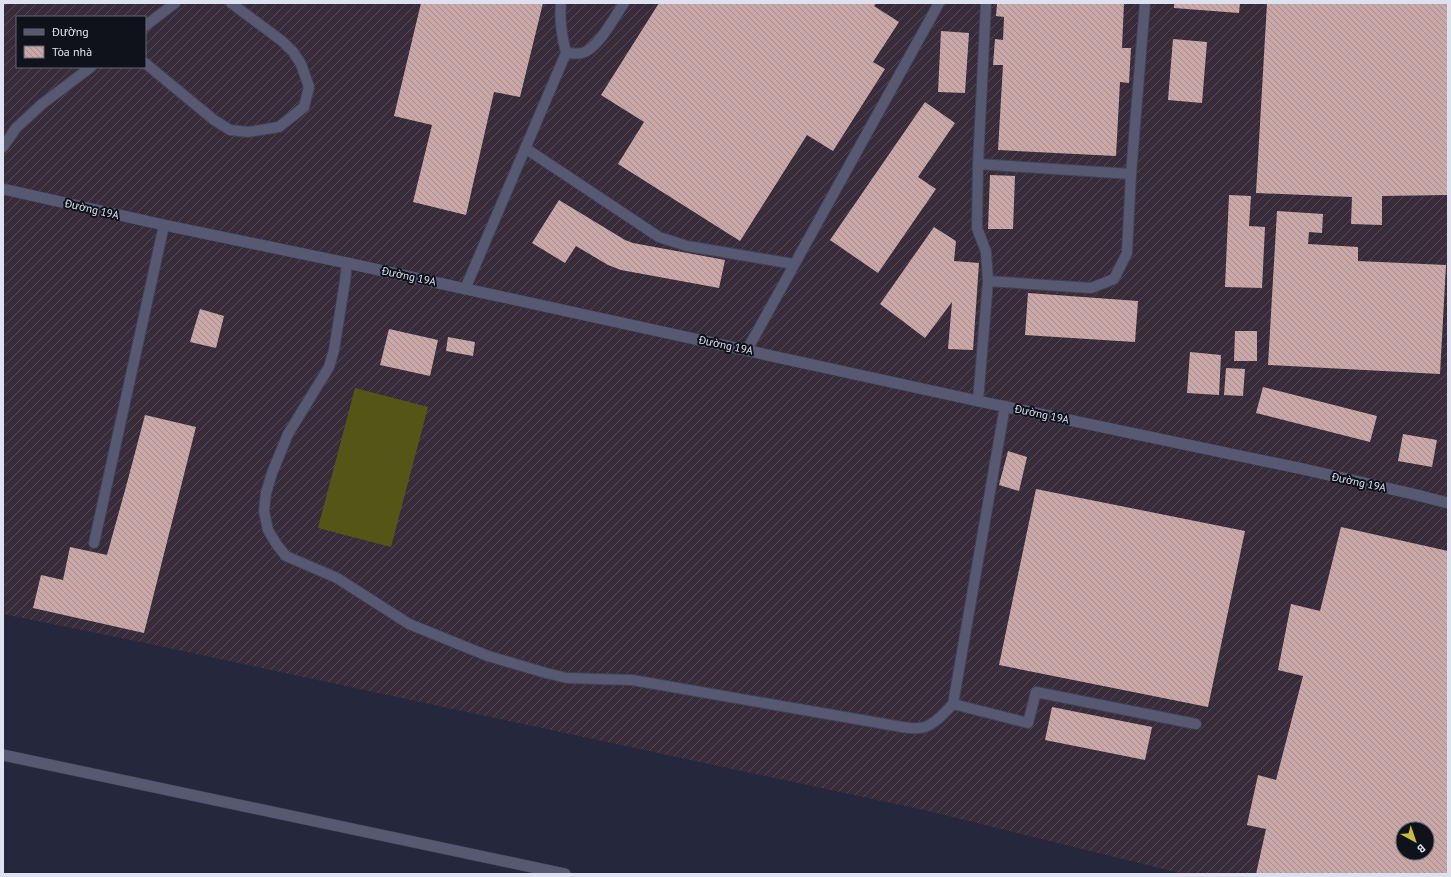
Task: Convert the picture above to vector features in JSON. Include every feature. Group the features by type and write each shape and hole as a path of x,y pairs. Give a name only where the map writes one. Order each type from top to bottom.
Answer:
{"street":[{"name":"Đường 19A","path":"3,189 978,401 1303,469 1448,502"},
{"path":"3,755 565,874"}],"lane":[{"path":"146,25 175,3"},
{"path":"146,64 214,120 230,130 248,132 279,127 304,107 309,87 301,64 293,52 282,41 231,3"},
{"path":"465,289 566,53 562,34 560,12 561,3"},
{"path":"566,53 582,52 592,47 603,34 624,3"},
{"path":"747,350 939,3"},
{"path":"978,401 988,281 986,252 977,228 978,164 986,3"},
{"path":"988,281 1091,288 1114,279 1127,254 1131,174 1145,3"},
{"path":"3,147 21,123 42,104 90,68"},
{"path":"525,148 659,237 687,246 794,264"},
{"path":"978,164 1131,174"},
{"path":"94,543 164,225"},
{"path":"347,263 346,281 334,350 329,366 288,434 272,473 266,494 264,511 268,530 286,556 338,578 409,624 488,656 567,678 632,680 887,724 915,728 921,728 931,724 942,716 953,704 1005,406"},
{"path":"953,704 1028,724 1036,692 1196,724"}],"shaded area":[{"path":"3,3 1448,3 1448,874 1184,874 924,810 141,642 3,614"},
{"path":"355,388 428,407 391,547 318,528"}],"building":[{"path":"421,3 543,3 520,97 494,92 466,215 413,202 432,125 394,116"},
{"path":"659,3 876,3 874,6 899,22 873,62 885,69 833,151 807,135 740,241 618,164 644,122 601,95"},
{"path":"997,3 1124,3 1122,48 1131,48 1129,83 1120,82 1116,156 998,150 1003,65 993,65 995,39 1003,40 1004,17 996,16"},
{"path":"1174,3 1240,3 1239,13 1174,8"},
{"path":"1267,3 1448,3 1448,195 1382,196 1382,225 1351,224 1352,197 1256,193"},
{"path":"941,31 969,33 965,93 938,92"},
{"path":"1173,39 1207,42 1202,103 1168,100"},
{"path":"925,102 955,123 918,177 936,189 878,273 830,240"},
{"path":"990,175 1015,176 1013,229 988,229"},
{"path":"1229,195 1251,196 1249,226 1265,227 1262,288 1225,287"},
{"path":"559,200 625,240 633,243 725,260 719,288 621,270 608,265 576,246 565,263 532,243"},
{"path":"1277,211 1323,214 1322,233 1309,232 1308,244 1358,247 1358,261 1446,265 1440,374 1268,365"},
{"path":"934,227 956,241 954,261 979,263 973,350 948,349 952,302 925,338 880,304"},
{"path":"1028,293 1138,301 1135,342 1025,335"},
{"path":"200,309 224,316 216,348 190,342"},
{"path":"389,329 438,340 430,376 380,365"},
{"path":"1235,331 1257,331 1257,361 1234,361"},
{"path":"448,337 475,342 473,356 446,351"},
{"path":"1190,352 1221,355 1219,395 1187,393"},
{"path":"1226,368 1245,369 1243,396 1224,395"},
{"path":"1263,387 1377,416 1370,442 1256,413"},
{"path":"145,415 196,427 144,633 33,608 41,575 63,580 70,547 107,555"},
{"path":"1403,434 1437,440 1432,467 1398,461"},
{"path":"1008,451 1027,457 1019,491 999,485"},
{"path":"1036,489 1245,531 1208,707 999,665"},
{"path":"1341,527 1448,551 1448,874 1256,874 1266,829 1247,825 1258,775 1276,780 1303,676 1278,670 1291,604 1320,611"},
{"path":"1052,707 1152,727 1145,760 1045,740"}]}
